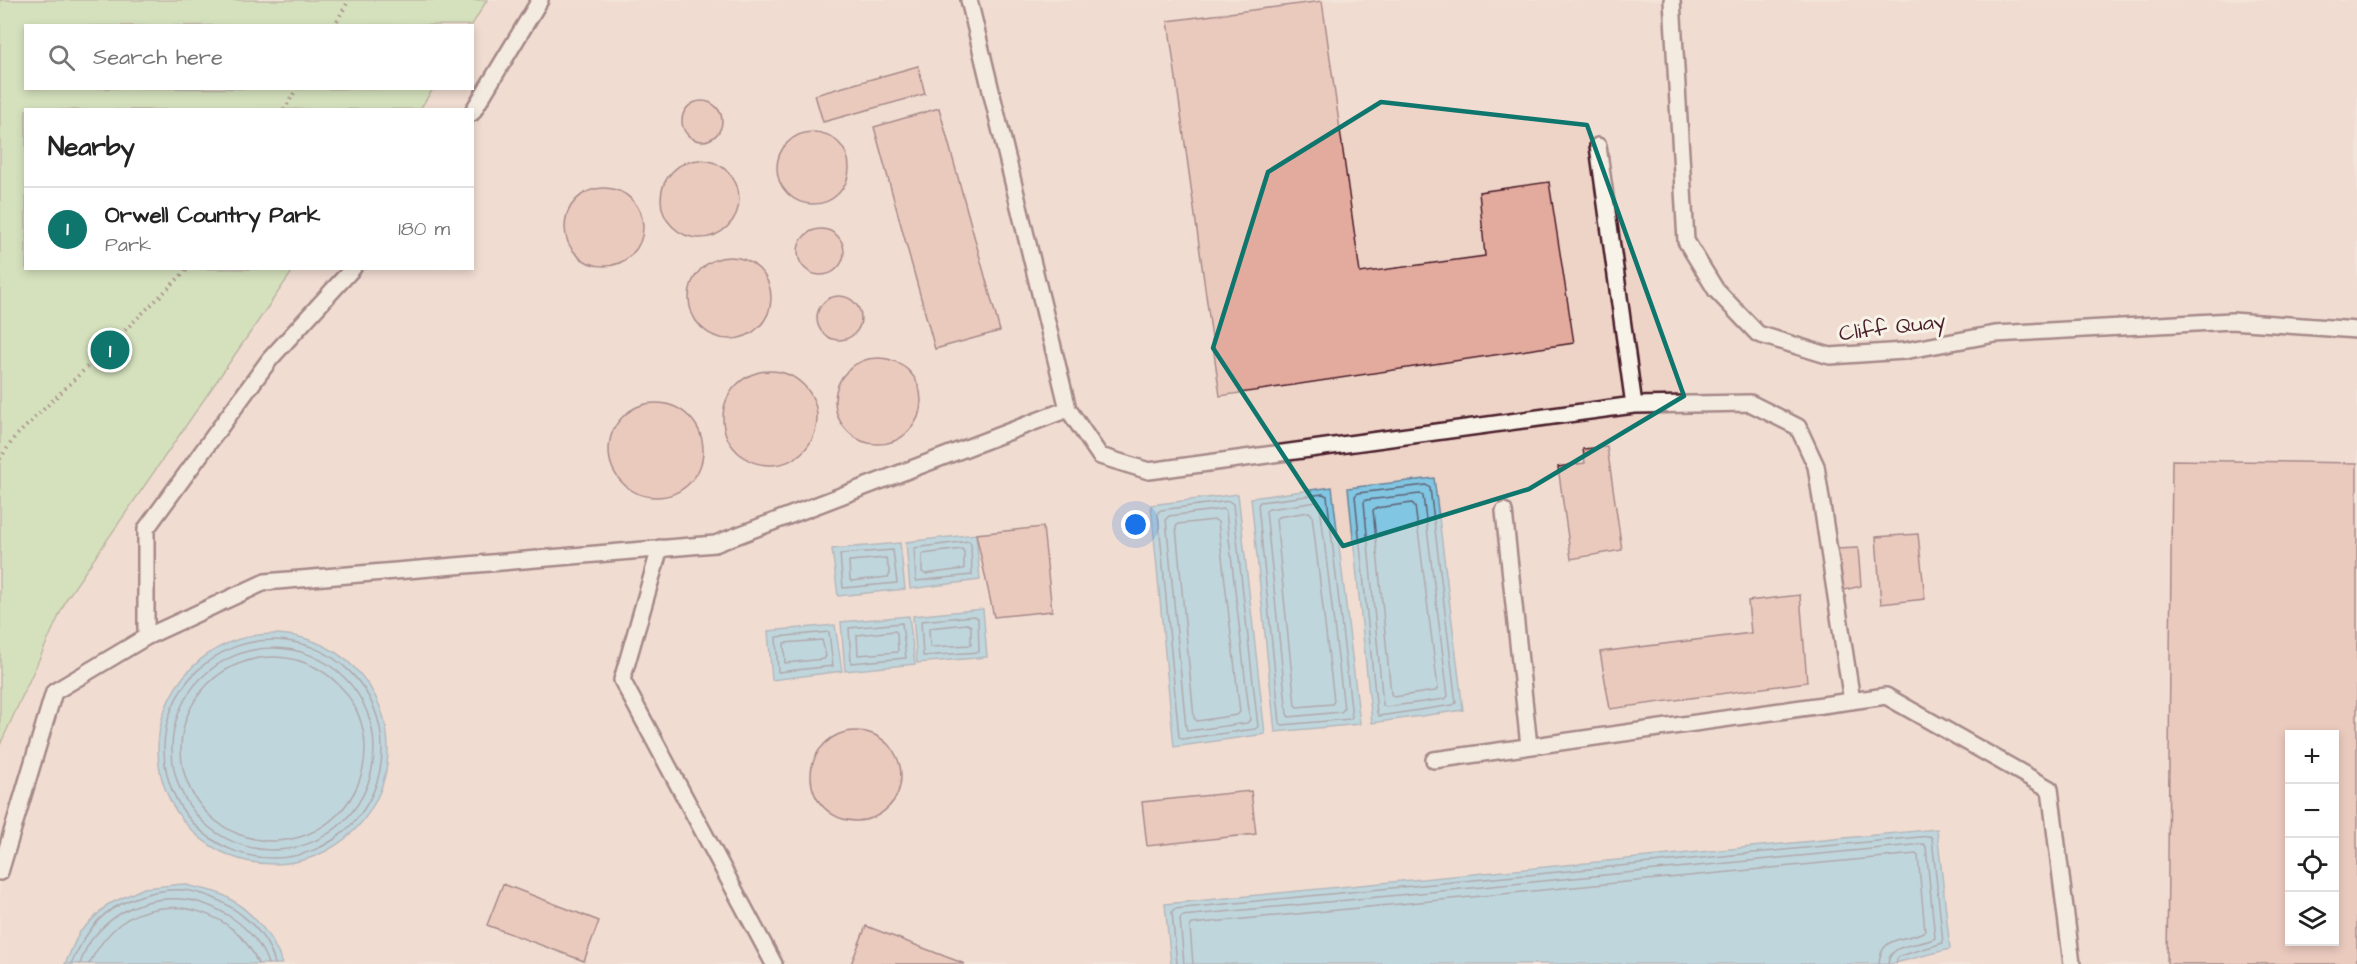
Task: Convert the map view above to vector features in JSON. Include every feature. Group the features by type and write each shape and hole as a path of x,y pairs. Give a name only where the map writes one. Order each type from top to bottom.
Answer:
{"lane":[{"path":"474,110 540,0"},
{"path":"969,0 1068,409 1100,456 1149,471 1634,405 1750,403 1798,427 1816,466 1852,701"},
{"name":"Cliff Quay","path":"1672,0 1686,241 1716,290 1758,334 1830,356 1904,351 1995,334 2232,321 2357,330"},
{"path":"1598,146 1634,405"},
{"path":"146,638 146,529 270,359 351,270"},
{"path":"0,872 54,692 146,638 265,582 715,544 1068,409"},
{"path":"1504,511 1529,746"},
{"path":"660,548 622,680 774,964"},
{"path":"1434,760 1886,696 2050,789 2072,964"}],"path":[{"path":"335,24 350,0"},
{"path":"285,108 296,90"},
{"path":"0,459 14,438 187,270"}],"highlighted area":[{"path":"1381,102 1587,125 1684,396 1529,489 1343,546 1213,348 1268,172"}],"shaded area":[{"path":"457,0 2357,0 2357,964 0,964 0,745 67,598 293,270 474,270 474,108 401,108 410,90 474,90 474,24 445,24"}],"green space":[{"path":"0,0 487,0 473,24 24,24 24,90 432,90 421,108 24,108 24,270 293,270 67,598 0,745"}],"water":[{"path":"1434,478 1463,710 1372,723 1348,488"},
{"path":"1332,487 1360,724 1275,732 1251,498"},
{"path":"1238,494 1265,734 1174,747 1151,505"},
{"path":"976,534 980,580 910,589 906,542"},
{"path":"900,543 905,589 838,596 832,549"},
{"path":"983,609 987,657 917,663 913,616"},
{"path":"909,616 915,664 845,671 841,622"},
{"path":"835,625 842,671 772,680 768,631"},
{"path":"273,634 317,643 346,660 362,676 383,716 388,749 379,793 362,822 346,838 306,859 273,864 229,855 200,838 184,822 163,782 158,749 167,705 184,676 200,660 240,639"},
{"path":"1937,829 1950,949 1891,964 1171,964 1165,904"},
{"path":"183,884 225,896 243,908 267,933 282,964 65,964 79,933 107,905 144,888"}],"building":[{"path":"1322,1 1360,273 1485,256 1479,192 1549,182 1574,343 1220,396 1168,21"},
{"path":"918,66 925,94 823,122 815,95"},
{"path":"702,101 710,102 716,107 721,113 721,129 716,135 710,140 702,141 694,140 688,135 683,129 682,121 683,113 688,107 694,102"},
{"path":"939,108 1000,331 935,349 874,127"},
{"path":"813,132 833,138 843,148 849,168 843,188 833,198 813,204 793,198 783,188 777,168 783,148 793,138"},
{"path":"692,160 708,160 722,166 733,177 739,191 739,207 733,221 722,232 708,238 692,238 678,232 667,221 661,207 661,191 667,177 678,166"},
{"path":"604,188 619,191 636,205 643,227 640,242 626,259 604,266 589,263 572,249 565,227 568,212 582,195"},
{"path":"821,229 830,230 838,235 843,243 843,261 838,269 830,274 821,275 812,274 804,269 799,261 798,252 799,243 804,235 812,230"},
{"path":"730,257 746,260 759,269 768,282 771,298 768,314 759,327 746,336 730,339 714,336 701,327 692,314 689,298 692,282 701,269 714,260"},
{"path":"839,296 854,303 861,318 854,333 839,340 824,333 817,318 824,303"},
{"path":"878,358 902,365 914,377 921,401 914,425 902,437 878,444 854,437 842,425 835,401 842,377 854,365"},
{"path":"761,371 779,371 804,384 814,400 817,418 814,436 804,452 779,465 761,465 736,452 723,427 723,409 736,384"},
{"path":"656,403 674,406 689,417 700,432 703,450 700,468 689,483 674,494 656,497 638,494 623,483 612,468 609,450 612,432 623,417 638,406"},
{"path":"1607,447 1622,550 1571,559 1558,467 1585,463 1583,449"},
{"path":"2172,460 2357,463 2357,964 2167,964"},
{"path":"1043,527 1052,611 994,617 976,534"},
{"path":"1918,534 1925,599 1881,604 1876,537"},
{"path":"1858,548 1861,586 1840,591 1835,549"},
{"path":"1800,595 1807,682 1610,709 1600,652 1751,633 1748,601"},
{"path":"856,731 873,735 888,744 897,759 901,776 897,793 888,808 873,817 856,821 839,817 824,808 815,793 811,776 815,759 824,744 839,735"},
{"path":"1251,791 1256,834 1147,846 1142,802"},
{"path":"503,884 599,921 584,961 487,925"},
{"path":"866,926 965,964 851,964"}],"place":[{"name":"Orwell Country Park","path":"110,350"}]}
